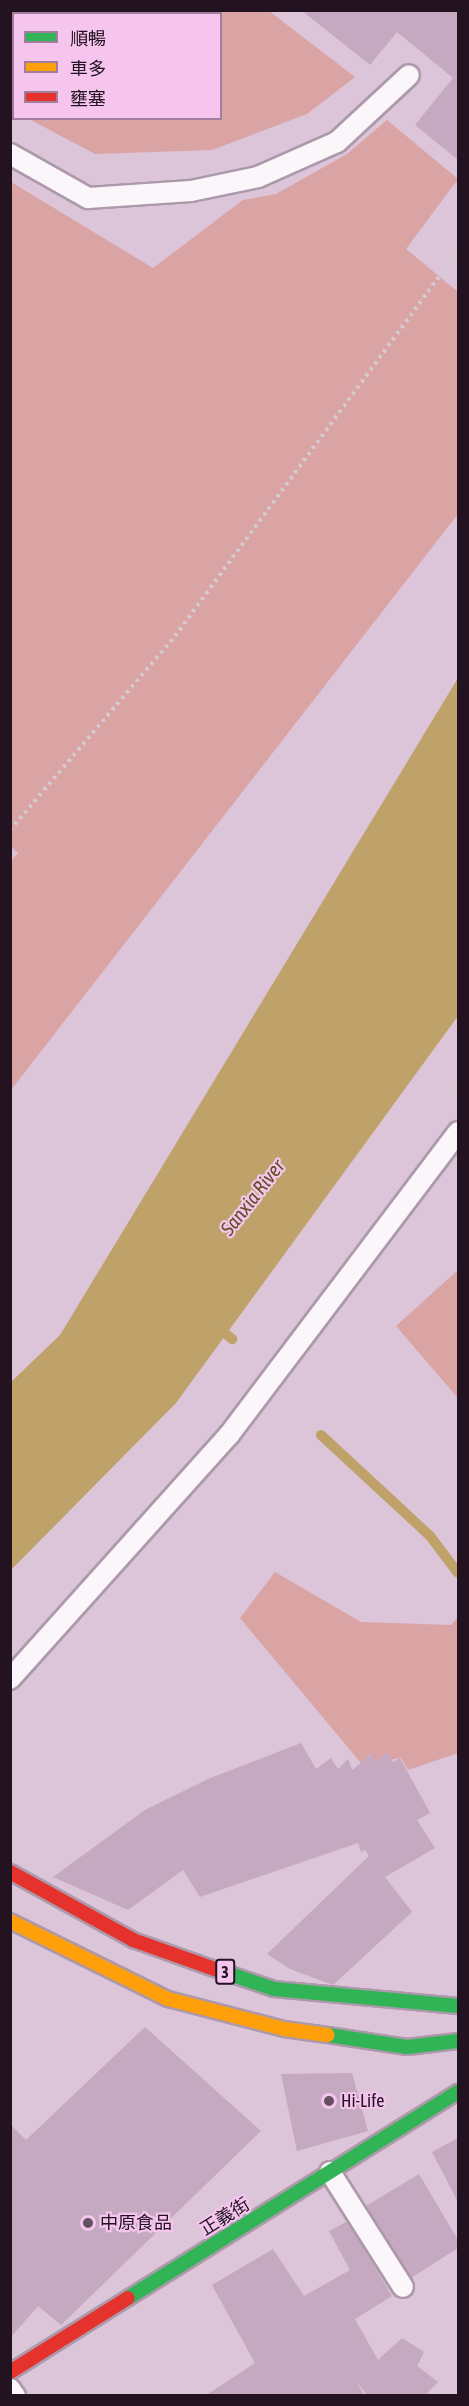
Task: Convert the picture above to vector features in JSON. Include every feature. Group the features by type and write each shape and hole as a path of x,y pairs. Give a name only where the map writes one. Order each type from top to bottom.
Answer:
{"main road":[{"name":"3","path":"10,1872 133,1940 274,1989 459,2006"},
{"name":"3","path":"10,1921 168,1999 284,2029 407,2047 459,2041"},
{"name":"正義街","path":"10,2372 459,2092"}],"lane":[{"path":"10,154 88,198 191,191 258,177 337,142 410,75"},
{"path":"10,1678 229,1435 459,1132"},
{"path":"330,2172 403,2286"},
{"path":"10,2390 15,2396"}],"path":[{"path":"10,830 175,636 459,251"}],"shaded area":[{"path":"269,11 355,77 307,114 212,150 95,154 31,120 222,120 222,12 104,12"},
{"path":"12,14 12,79 10,16"},
{"path":"387,120 458,179 406,249 458,292 458,514 11,1090 10,862 18,853 10,846 11,182 153,268 243,200 276,194 347,154"},
{"path":"458,1270 458,1398 396,1326"},
{"path":"275,1572 361,1622 451,1625 458,1617 458,1753 408,1770 401,1758 376,1762 372,1753 361,1763 240,1618"}],"water":[{"name":"Sanxia River","path":"458,678 458,1016 176,1403 11,1570 11,1382 60,1335"}],"building":[{"path":"301,10 458,10 458,160 415,125 453,78 397,32 370,65"},
{"path":"301,1743 316,1769 331,1758 338,1769 348,1759 352,1770 373,1753 376,1762 387,1752 393,1762 400,1758 430,1813 417,1820 435,1848 385,1877 412,1912 333,1985 290,1969 267,1954 369,1856 365,1850 361,1852 358,1843 200,1897 183,1870 128,1910 53,1877 145,1810 208,1779"},
{"name":"中原食品","path":"145,2027 261,2131 61,2325 38,2306 10,2338 10,2124 26,2140"},
{"path":"352,2073 368,2131 297,2151 281,2074"},
{"path":"458,2138 458,2202 432,2152"},
{"path":"419,2174 458,2240 458,2248 411,2278 366,2206"},
{"path":"348,2221 392,2296 355,2319 378,2360 402,2338 424,2352 417,2366 438,2382 427,2393 430,2396 368,2396 355,2380 365,2396 205,2396 255,2363 212,2285 273,2249 304,2296 350,2270 329,2231"}],"waterway":[{"path":"216,1326 232,1339"},
{"path":"321,1435 430,1536 458,1573"}],"traffic: fast":[{"path":"215,1969 274,1989 458,2006"},
{"path":"328,2035 407,2047 458,2041"},
{"path":"128,2298 458,2092"}],"traffic: slow":[{"path":"10,1921 168,1999 284,2029 328,2035"}],"traffic: jam":[{"path":"10,1872 133,1940 215,1969"},
{"path":"10,2372 128,2298"}],"place":[{"name":"Hi-Life","path":"329,2101"},
{"name":"中原食品","path":"88,2223"}]}
